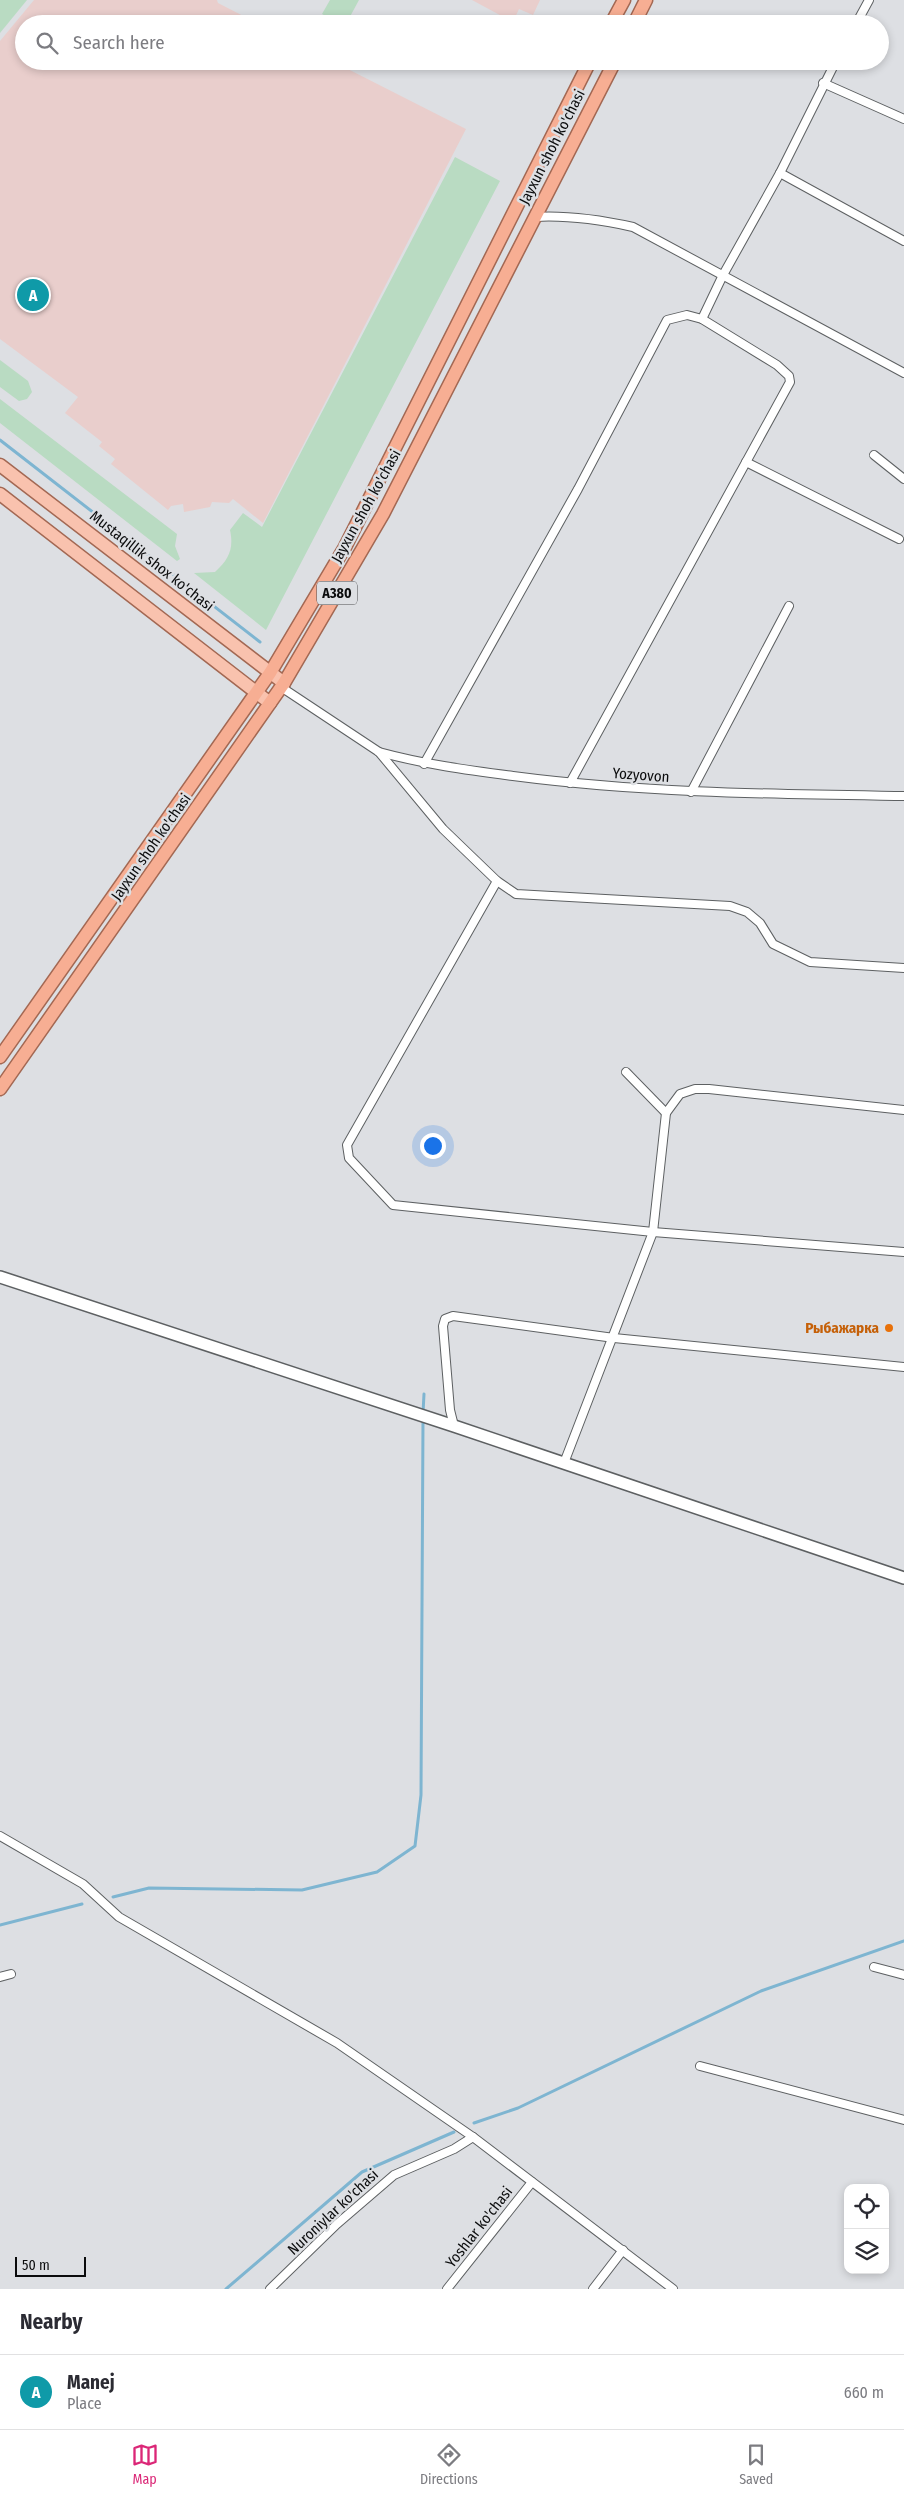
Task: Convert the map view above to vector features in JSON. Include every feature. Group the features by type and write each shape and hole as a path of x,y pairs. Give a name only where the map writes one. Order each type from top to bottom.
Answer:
{"highway":[{"path":"616,15 624,0"},
{"path":"638,15 646,0"},
{"name":"Jayxun shoh ko'chasi","path":"0,1056 270,673 345,546 585,70"},
{"name":"Jayxun shoh ko'chasi","path":"0,1089 283,685 383,514 610,70"}],"main road":[{"name":"Mustaqillik shox ko'chasi","path":"0,464 283,685"},
{"path":"0,494 270,703"},
{"path":"0,1277 454,1426 904,1578"}],"street":[{"path":"861,15 869,0"},
{"path":"702,319 723,275 780,173 831,70"},
{"path":"823,83 904,119"},
{"path":"780,173 904,241"},
{"path":"535,216 585,219 633,227 904,373"},
{"path":"424,764 578,489 667,320 687,314 702,319 777,365 789,376 790,382 570,783"},
{"path":"874,455 904,479"},
{"path":"746,462 899,539"},
{"path":"691,792 789,606"},
{"path":"283,685 378,752 443,829 497,881 516,894 730,906 747,912 760,923 774,944 810,962 904,968"},
{"name":"Yozyovon","path":"378,752 424,764 570,783 691,792 904,796"},
{"path":"497,881 347,1145 349,1158 393,1205 653,1232 904,1252"},
{"path":"626,1072 666,1113"},
{"path":"564,1463 614,1338 653,1232 666,1113 680,1094 695,1089 904,1110"},
{"path":"454,1426 450,1410 443,1326 445,1319 453,1316 614,1338 904,1367"},
{"path":"0,1836 83,1884 119,1917 337,2043 473,2137 673,2289"},
{"path":"874,1967 904,1975"},
{"path":"0,1977 11,1974"},
{"path":"700,2066 904,2120"},
{"name":"Nuroniylar ko'chasi","path":"270,2289 338,2224 394,2175 454,2149 473,2137"},
{"name":"Yoshlar ko'chasi","path":"447,2289 532,2182"},
{"path":"593,2289 624,2250"}],"shaded area":[{"path":"34,0 217,0 218,3 241,15 22,15"},
{"path":"472,0 540,0 533,15 519,9 516,15 500,15"},
{"path":"15,23 15,70 350,70 466,129 263,523 233,499 229,503 212,502 210,507 184,512 183,504 171,506 168,510 111,464 115,459 99,446 102,442 65,413 78,397 0,339 0,41"}],"green space":[{"path":"0,0 27,0 0,33"},
{"path":"330,0 359,0 351,15 322,14"},
{"path":"455,157 500,181 266,630 194,573 215,572 224,563 231,548 230,530 243,513 262,527"},
{"path":"0,360 28,381 32,392 27,399 19,401 0,387"},
{"path":"0,399 177,534 175,546 180,559 177,561 0,423"}],"waterway":[{"path":"0,440 260,642"},
{"path":"423,1413 424,1394"},
{"path":"113,1897 149,1888 302,1890 377,1872 415,1846 421,1795 423,1420"},
{"path":"0,1925 82,1904"},
{"path":"474,2123 518,2108 761,1991 904,1941"},
{"path":"226,2289 362,2172 454,2132"}],"place":[{"name":"Manej","path":"33,295"},
{"name":"Рыбажарка","path":"889,1328"}]}
